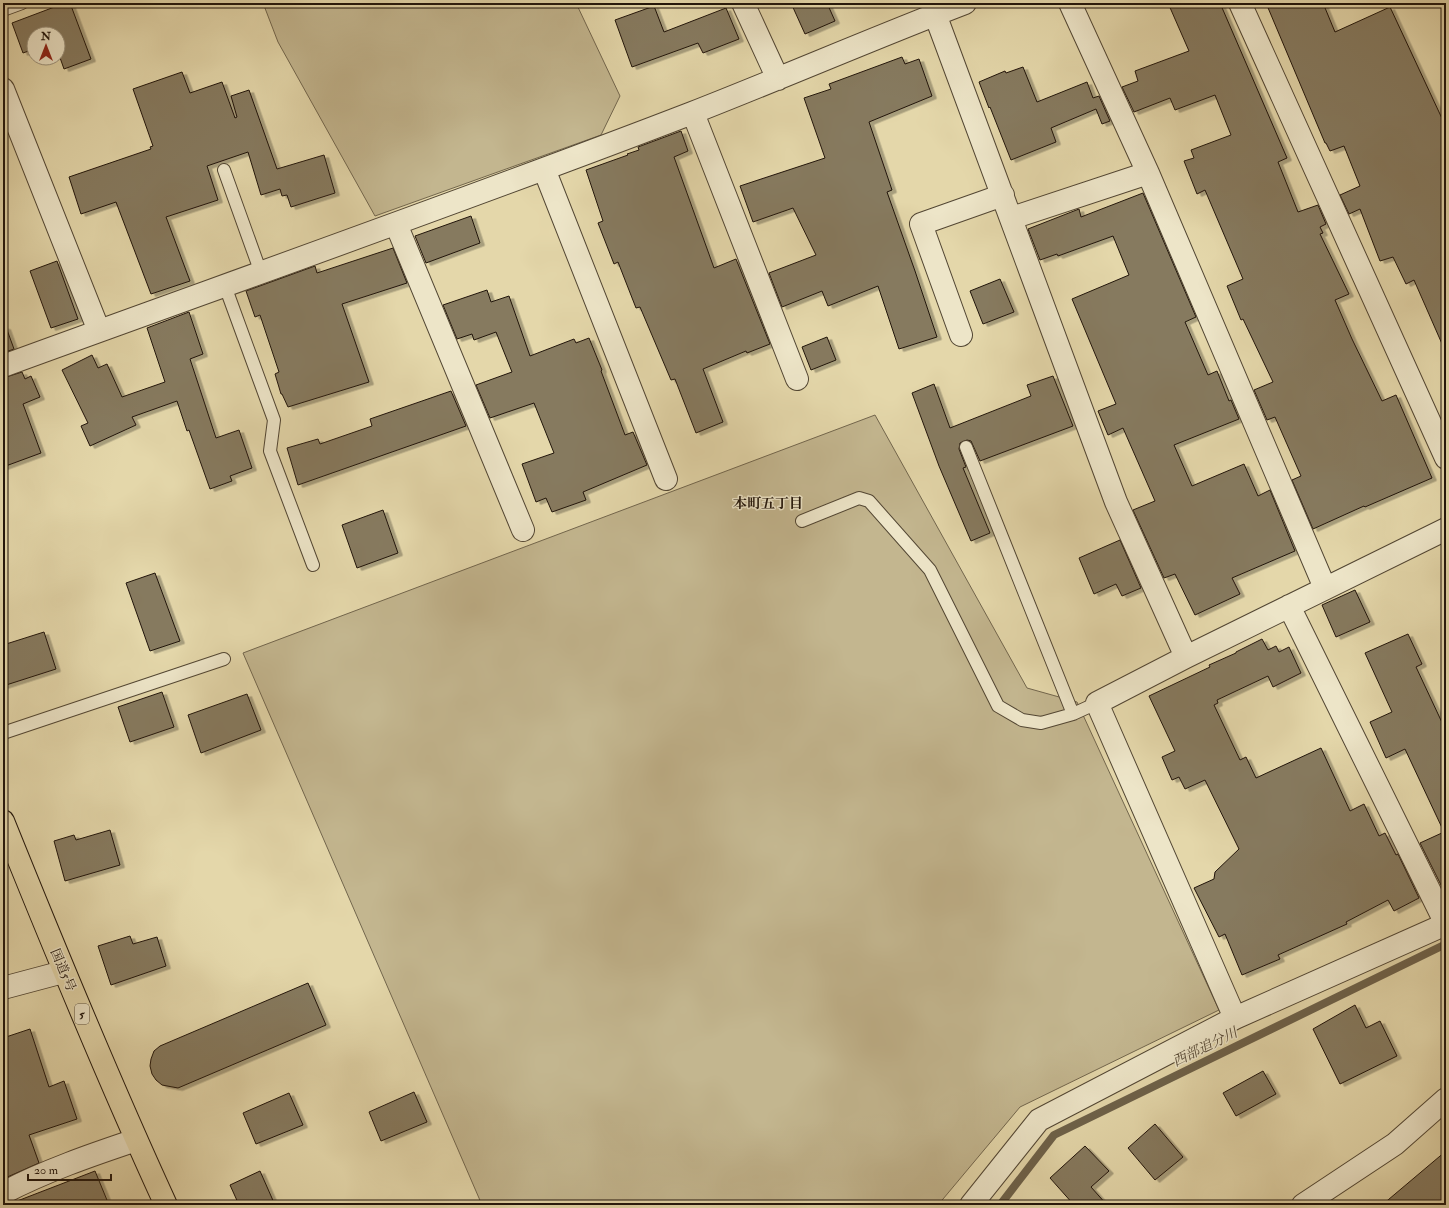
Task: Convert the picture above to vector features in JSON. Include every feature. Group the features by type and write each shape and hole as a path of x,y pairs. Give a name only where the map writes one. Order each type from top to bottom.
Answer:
{"highway":[{"name":"国道5号","path":"3,821 64,972 136,1140 166,1205"}],"street":[{"path":"743,3 778,79"},
{"path":"3,366 396,224 693,113 778,79 924,12 965,3"},
{"path":"1070,3 1148,173 1325,588"},
{"path":"1240,3 1446,458"},
{"path":"924,12 1012,218 1116,502 1186,657"},
{"path":"3,89 99,331"},
{"path":"693,113 797,379"},
{"path":"544,169 666,479"},
{"path":"1012,218 1148,173"},
{"path":"961,335 921,224 1003,196"},
{"path":"396,224 523,530"},
{"path":"1235,1018 1097,704 1186,657 1446,529"},
{"path":"971,1205 1039,1120 1235,1018 1446,924 1289,606"},
{"path":"3,988 64,972"},
{"path":"1303,1205 1395,1144 1446,1099"},
{"path":"3,1193 16,1186 93,1154 136,1140"}],"lane":[{"path":"3,10 22,3"},
{"path":"224,170 261,273"},
{"path":"225,286 274,420 270,451 313,565"},
{"path":"966,447 1073,714"},
{"path":"802,521 859,498 869,501 930,570 998,706 1022,720 1041,723 1073,714 1097,704"},
{"path":"3,733 224,659"}],"shaded area":[{"path":"263,3 576,3 620,96 601,135 375,216 278,42"},
{"path":"875,415 1027,688 1077,702 1219,1010 1020,1107 938,1205 482,1205 243,653"}],"building":[{"path":"65,3 70,3 91,59 64,69 63,66 66,66 66,26 26,26 26,52 23,53 12,23"},
{"path":"791,3 827,3 835,21 805,34"},
{"path":"1168,3 1220,3 1287,158 1278,162 1298,212 1318,205 1326,224 1320,227 1323,233 1320,234 1349,294 1335,300 1352,339 1382,401 1396,395 1432,478 1313,529 1292,480 1301,476 1275,417 1267,420 1254,390 1273,382 1243,319 1241,320 1227,286 1243,279 1205,190 1197,194 1184,161 1194,158 1191,150 1231,135 1215,95 1175,110 1170,98 1134,112 1122,87 1138,81 1135,71 1189,51"},
{"path":"1266,3 1323,3 1335,32 1390,7 1446,127 1446,353 1414,280 1406,284 1393,257 1380,261 1360,209 1349,214 1340,195 1360,186 1344,146 1330,151 1325,143"},
{"path":"654,6 664,32 726,8 739,39 703,53 698,43 632,67 615,20"},
{"path":"902,57 905,64 919,59 932,96 869,122 892,190 887,192 937,337 899,349 878,286 828,306 822,291 782,307 769,273 816,255 793,208 753,222 740,186 825,158 804,98 831,89 829,84"},
{"path":"1023,67 1037,102 1087,82 1093,98 1099,96 1110,121 1102,124 1096,109 1051,128 1056,142 1011,160 979,82 1005,71 1006,73"},
{"path":"182,72 190,93 222,82 235,118 237,117 231,96 249,90 277,169 324,155 335,193 291,207 287,195 282,196 280,189 261,195 248,152 207,166 218,200 166,217 190,281 151,294 116,202 81,214 69,177 151,149 150,147 153,146 133,89"},
{"path":"681,131 688,151 674,157 714,268 736,259 770,344 747,353 746,351 703,369 723,422 696,433 675,379 671,380 640,307 636,308 618,262 614,264 598,223 603,221 586,170 628,155 627,154 639,150 638,147"},
{"path":"1143,193 1196,317 1185,322 1208,375 1217,371 1229,401 1231,400 1239,419 1174,445 1192,486 1244,464 1258,496 1270,490 1295,551 1232,578 1240,594 1195,615 1175,574 1164,578 1133,510 1155,501 1123,428 1108,435 1098,411 1116,404 1072,299 1129,275 1113,236 1058,256 1057,254 1040,260 1028,229 1079,209 1081,217"},
{"path":"471,216 480,243 426,263 415,236"},
{"path":"393,248 407,283 342,304 369,382 288,407 281,394 275,374 279,372 260,315 255,317 246,291 315,266 317,273"},
{"path":"57,261 78,319 51,328 30,271"},
{"path":"1000,279 1014,312 983,324 970,291"},
{"path":"487,290 491,302 509,296 530,356 574,339 576,343 589,338 625,435 633,432 647,465 583,492 586,500 552,512 546,498 536,502 522,464 554,453 534,403 490,418 476,385 512,372 496,332 474,340 472,334 457,339 443,305"},
{"path":"189,312 203,354 190,359 216,438 239,430 252,468 230,476 232,481 210,489 177,401 132,417 136,425 90,446 81,426 88,423 62,370 92,355 98,368 107,364 122,397 165,382 147,328"},
{"path":"3,327 6,327 14,349 3,353"},
{"path":"827,337 836,360 811,370 802,347"},
{"path":"22,372 25,379 31,376 40,397 23,404 41,453 3,467 3,378"},
{"path":"1053,376 1073,426 980,461 971,441 967,440 960,443 959,449 966,467 963,468 990,533 971,541 939,466 912,393 934,384 950,428 1031,396 1027,385"},
{"path":"451,391 466,426 298,485 287,448 318,439 320,444 372,426 370,419"},
{"path":"383,510 398,553 357,568 342,525"},
{"path":"1120,540 1141,588 1122,596 1116,584 1094,594 1079,558"},
{"path":"155,573 180,641 150,651 126,583"},
{"path":"1355,590 1370,622 1336,637 1322,605"},
{"path":"44,632 56,669 3,686 3,645"},
{"path":"1408,634 1422,664 1416,667 1446,731 1446,885 1442,887 1420,843 1444,832 1405,749 1386,758 1370,722 1392,712 1365,653"},
{"path":"1262,639 1268,650 1276,646 1279,652 1289,647 1301,673 1273,687 1268,676 1217,700 1218,703 1214,705 1240,760 1246,757 1256,778 1321,748 1350,811 1364,804 1379,836 1385,833 1396,855 1398,854 1419,898 1394,911 1388,900 1346,922 1347,924 1278,955 1280,959 1242,975 1225,934 1219,937 1194,888 1214,879 1215,872 1239,849 1205,780 1185,789 1179,777 1172,780 1162,757 1175,751 1149,696 1210,667 1209,665"},
{"path":"162,692 174,727 130,742 118,707"},
{"path":"247,694 261,730 201,753 188,715"},
{"path":"110,830 120,865 65,881 54,841 74,835 76,840"},
{"path":"130,936 133,944 157,937 166,966 111,985 98,946"},
{"path":"308,983 326,1025 178,1088 162,1085 152,1074 150,1066 151,1059 154,1051 160,1046"},
{"path":"1355,1005 1366,1028 1380,1021 1397,1056 1340,1084 1313,1029"},
{"path":"30,1029 49,1087 64,1081 77,1119 29,1135 39,1163 3,1179 3,1038"},
{"path":"1263,1071 1276,1094 1236,1116 1223,1093"},
{"path":"414,1092 427,1122 381,1141 369,1112"},
{"path":"289,1093 303,1125 256,1144 243,1113"},
{"path":"1155,1124 1183,1157 1155,1180 1128,1148"},
{"path":"1085,1146 1109,1171 1091,1187 1107,1205 1074,1205 1050,1178"},
{"path":"1446,1151 1446,1197 1437,1205 1382,1205"},
{"path":"95,1171 109,1205 12,1205 12,1203"},
{"path":"260,1171 275,1205 239,1205 230,1185"}],"waterway":[{"name":"西部追分川","path":"1000,1205 1054,1135 1446,944"}],"district":[{"name":"本町五丁目","path":"768,503"}]}
